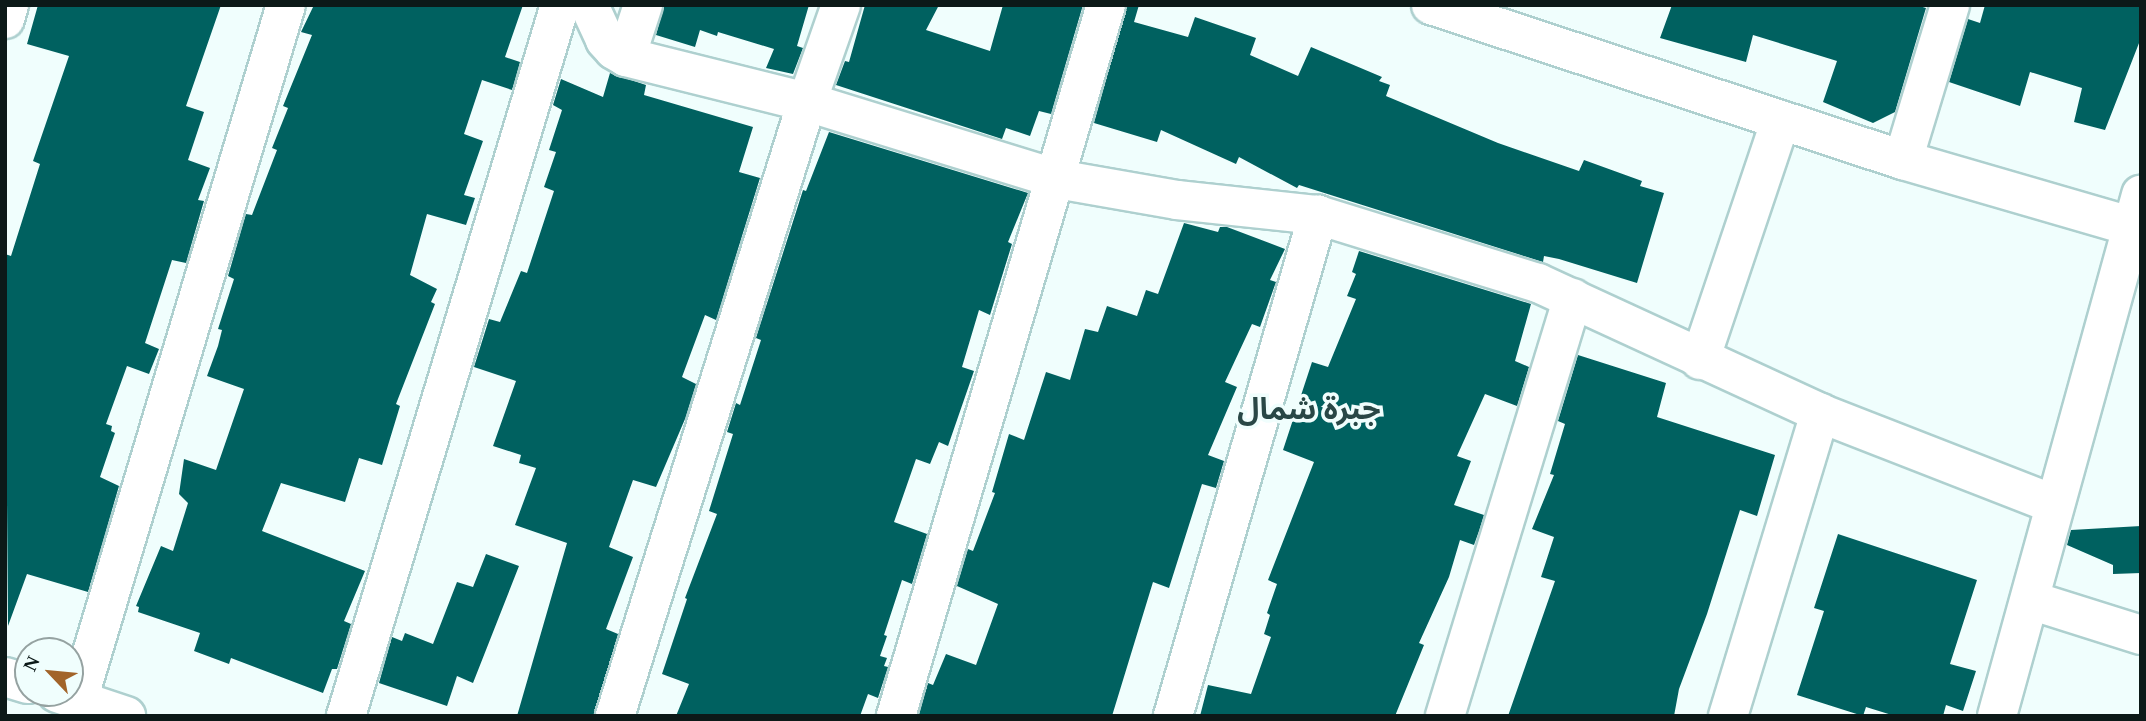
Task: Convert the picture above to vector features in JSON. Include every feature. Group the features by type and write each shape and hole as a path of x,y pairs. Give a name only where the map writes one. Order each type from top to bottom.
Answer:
{"street":[{"path":"5,19 9,5"},
{"path":"84,645 286,5"},
{"path":"346,716 560,5"},
{"path":"589,5 606,40 626,57 807,102 1057,179 1177,200 1318,215 1538,283 1700,360 1820,413 2054,504"},
{"path":"626,57 643,5"},
{"path":"615,716 807,102 841,5"},
{"path":"896,716 1057,179 1106,5"},
{"path":"1431,5 1474,12 1903,160 2138,217 2054,504 1997,716"},
{"path":"1903,160 1950,5"},
{"path":"1700,360 1781,120"},
{"path":"1173,716 1318,215"},
{"path":"1445,716 1573,298"},
{"path":"1728,716 1820,413"},
{"path":"2030,600 2141,635"},
{"path":"84,701 124,715"}],"building":[{"path":"38,5 221,5 186,106 204,112 188,160 210,168 198,200 204,201 186,263 172,260 145,343 159,349 149,374 127,366 106,424 112,426 111,431 115,433 100,477 119,486 88,592 27,574 8,626 5,254 11,256 40,164 33,161 69,56 27,44"},
{"path":"314,5 523,5 505,57 520,62 512,90 482,80 464,134 483,141 464,195 475,198 466,225 427,214 410,275 437,289 431,302 435,304 396,404 400,406 382,465 359,458 345,502 281,483 262,531 365,571 344,621 351,624 337,669 332,669 323,693 231,658 229,664 194,651 200,633 138,612 139,607 136,606 161,546 173,551 188,503 179,494 184,459 216,470 244,389 207,376 218,346 222,330 218,329 234,279 228,276 246,214 252,215 277,150 272,148 288,108 283,106 312,35 301,32"},
{"path":"664,5 809,5 797,46 803,48 793,74 766,68 774,49 718,32 717,36 700,30 695,47 656,35"},
{"path":"865,5 939,5 926,30 990,51 1003,5 1083,5 1051,114 1039,111 1030,136 1006,128 1002,139 836,85 845,61 849,62"},
{"path":"1127,5 1139,5 1134,22 1188,37 1195,17 1256,38 1250,55 1298,76 1311,47 1382,77 1379,81 1390,85 1386,96 1498,143 1579,171 1584,160 1642,181 1640,186 1664,193 1637,283 1559,259 1544,256 1543,262 1299,185 1297,188 1239,157 1236,164 1161,130 1157,142 1094,123"},
{"path":"1672,5 1916,5 1926,8 1895,112 1873,123 1823,102 1837,61 1753,35 1746,62 1660,38"},
{"path":"1985,5 2141,5 2141,38 2105,130 2074,122 2082,88 2030,72 2020,106 1949,82 1968,19 1980,23"},
{"path":"610,73 646,85 644,95 753,127 739,172 760,178 716,320 705,315 682,377 696,384 685,419 656,487 633,480 609,547 633,557 606,629 618,634 594,716 517,716 567,543 515,525 536,468 519,463 521,455 493,446 516,381 474,367 489,319 500,322 521,271 527,273 554,191 544,187 556,152 549,150 562,110 553,105 561,79 603,97"},
{"path":"829,132 1028,193 1008,242 1012,244 990,315 979,310 962,367 974,371 948,446 939,442 930,464 916,459 894,522 927,534 912,584 902,580 884,635 887,636 880,656 887,658 884,666 888,667 878,698 868,694 860,716 676,716 689,684 662,674 687,599 685,598 717,514 709,511 733,434 727,432 736,403 740,405 761,340 756,338 803,190 806,191"},
{"path":"1184,223 1218,232 1220,227 1227,227 1285,249 1270,280 1276,282 1260,327 1252,324 1225,382 1237,387 1208,455 1224,461 1216,488 1202,484 1169,588 1153,582 1112,716 919,715 928,683 933,685 946,654 976,665 998,604 957,586 968,549 973,551 995,493 992,492 1009,434 1024,440 1046,372 1070,380 1085,329 1098,332 1107,306 1137,316 1146,290 1158,294"},
{"path":"1359,251 1531,304 1515,361 1529,367 1517,406 1485,394 1457,456 1471,461 1454,505 1484,515 1479,531 1474,545 1460,540 1449,577 1419,643 1424,645 1395,716 1200,716 1208,685 1251,694 1271,637 1264,634 1270,615 1267,613 1277,584 1268,580 1314,462 1283,450 1312,362 1328,367 1356,299 1347,296 1356,274 1352,272"},
{"path":"1578,355 1666,383 1657,417 1775,455 1757,516 1740,510 1707,614 1679,689 1674,716 1508,716 1555,581 1541,577 1554,537 1532,529 1554,475 1550,474 1565,424 1558,421"},
{"path":"2141,526 2141,573 2113,574 2113,565 2067,545 2071,530"},
{"path":"1838,534 1977,580 1950,664 1976,671 1963,711 1946,705 1943,716 1895,716 1866,707 1863,716 1797,695 1824,611 1814,608"},
{"path":"486,554 519,566 473,683 457,676 447,706 379,683 392,637 402,641 405,633 433,644 457,582 473,587"}],"district":[{"name":"جبرة شمال","path":"1309,409"}]}
